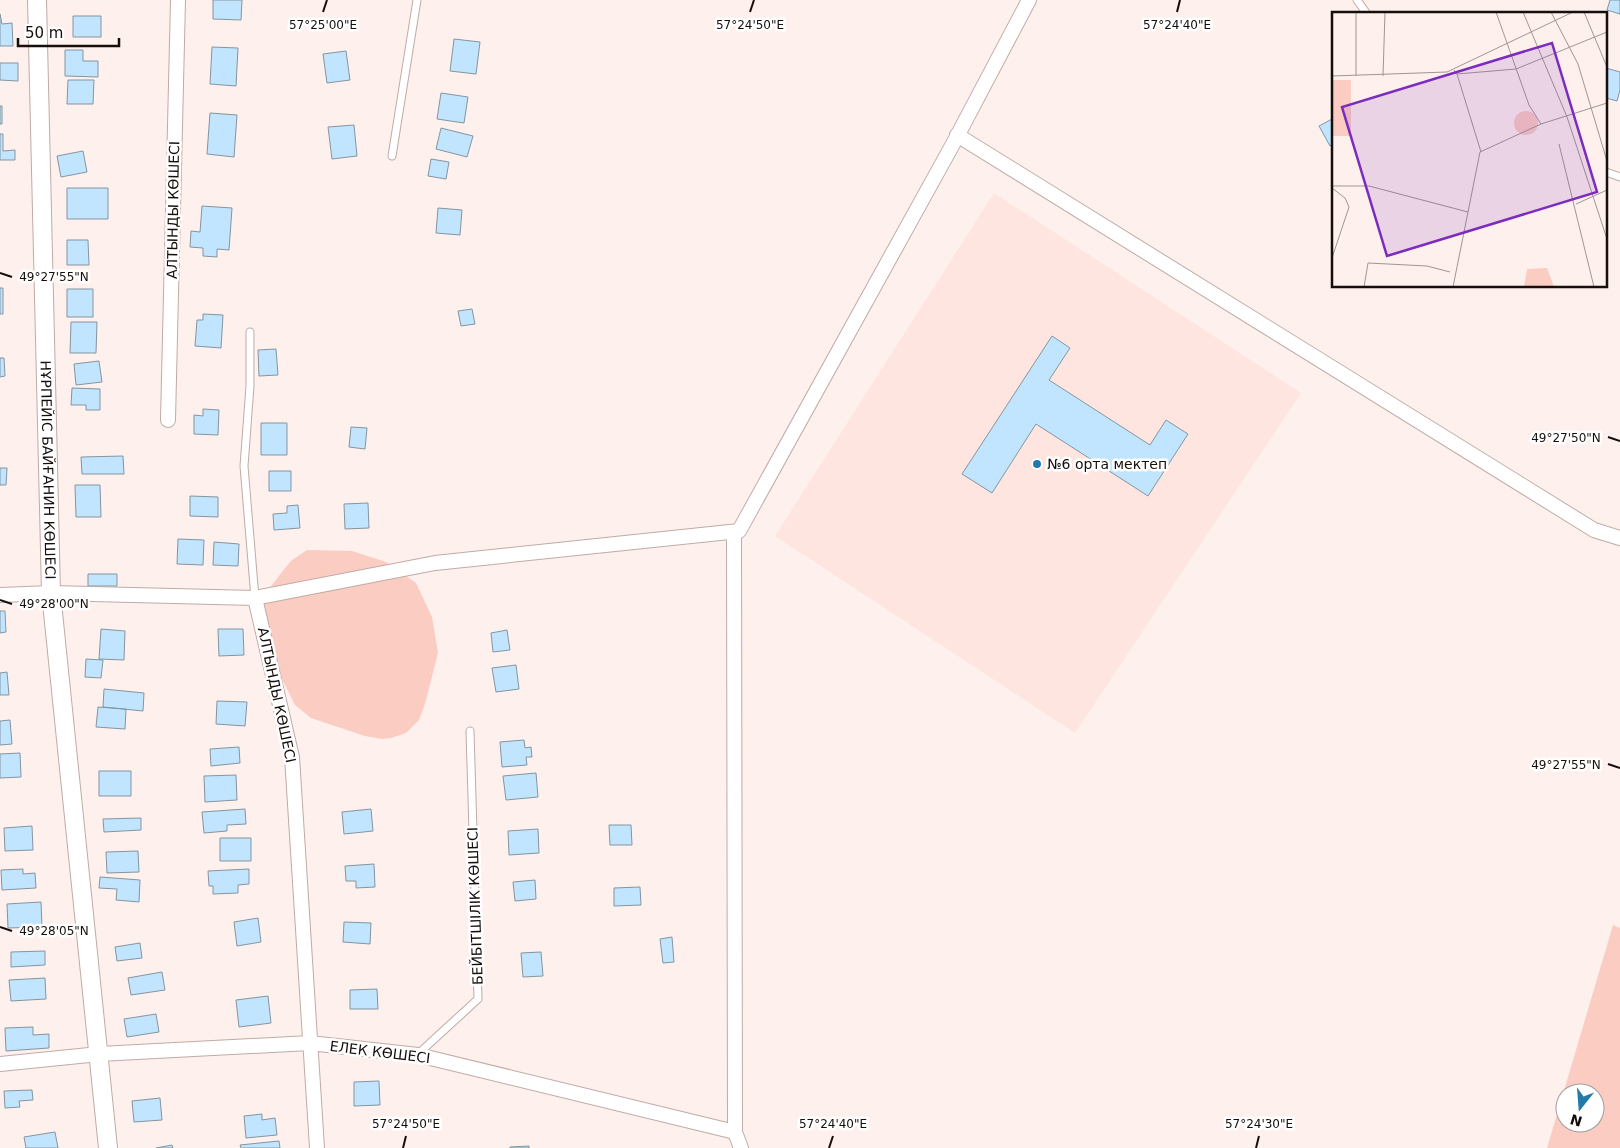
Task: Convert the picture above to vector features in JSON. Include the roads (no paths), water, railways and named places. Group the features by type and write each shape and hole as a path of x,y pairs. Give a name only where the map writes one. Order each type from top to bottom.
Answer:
{"street":[{"name":"НҰРПЕЙІС БАЙҒАНИН КӨШЕСІ","path":"37,0 51,593 108,1148"},
{"name":"АЛТЫНДЫ КӨШЕСІ","path":"168,420 178,0"},
{"path":"0,595 51,593 255,598 435,563 739,531 957,135 1029,0"},
{"path":"957,135 1594,530 1620,538"},
{"path":"734,532 735,1132 741,1148"},
{"name":"АЛТЫНДЫ КӨШЕСІ","path":"255,598 292,757 317,1148"},
{"name":"ЕЛЕК КӨШЕСІ","path":"0,1064 98,1054 310,1043 418,1055 735,1132"}],"lane":[{"path":"392,156 417,0"},
{"path":"1356,0 1365,12"},
{"path":"1608,173 1620,177"},
{"name":"АЛТЫНДЫ КӨШЕСІ","path":"250,332 250,386 244,466 255,598"},
{"name":"БЕЙБІТШІЛІК КӨШЕСІ","path":"418,1055 478,999 470,731"}],"place":[{"name":"№6 орта мектеп","path":"1037,464"}]}
